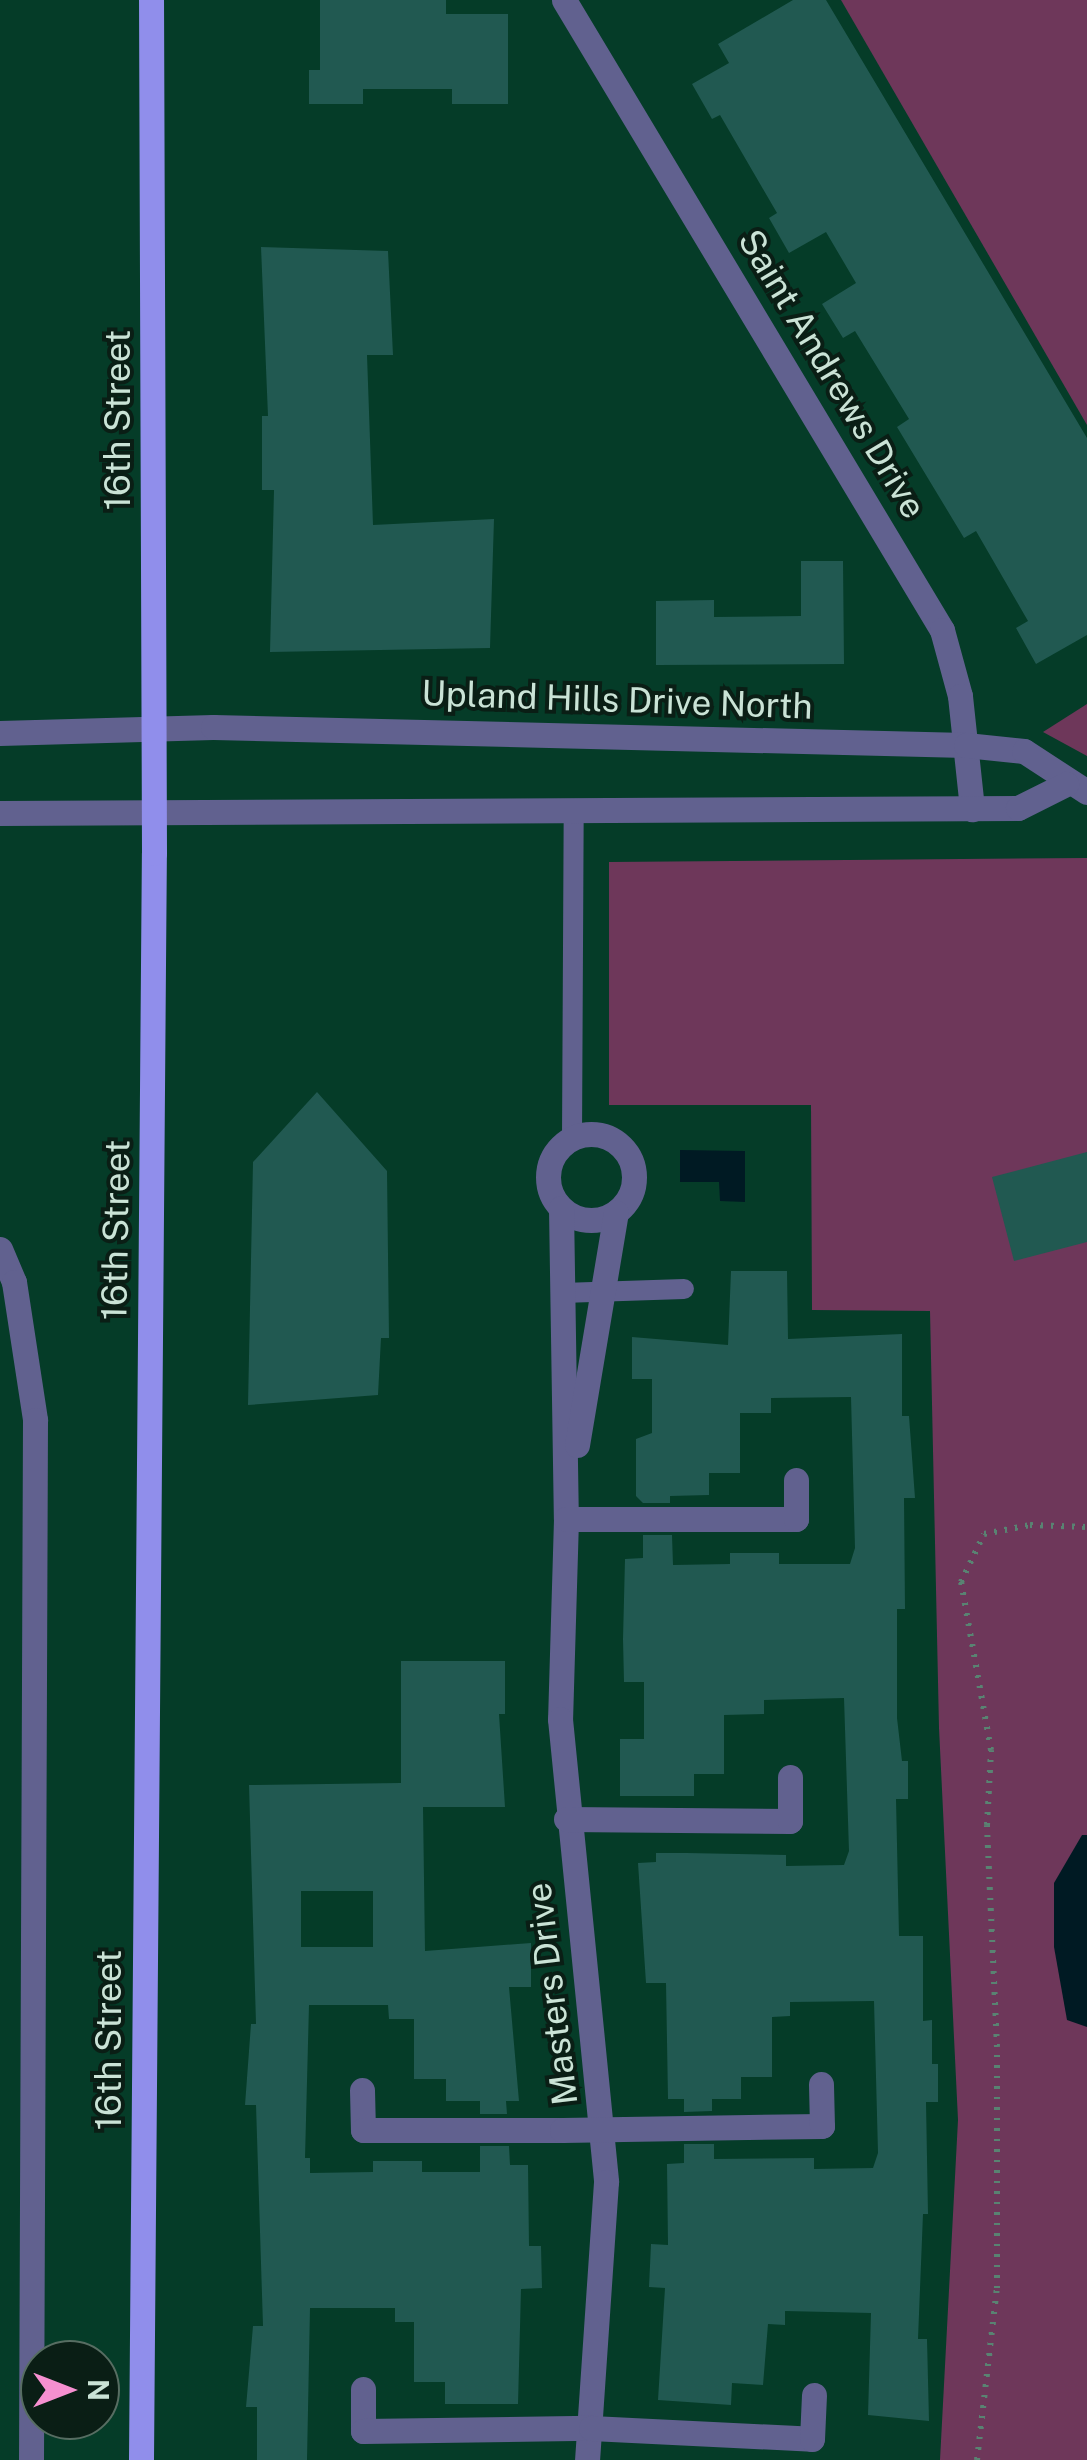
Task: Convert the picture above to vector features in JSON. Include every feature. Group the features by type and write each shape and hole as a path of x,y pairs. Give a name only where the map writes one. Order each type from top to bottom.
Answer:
{"main road":[{"name":"16th Street","path":"141,2460 154,810 151,0"}],"street":[{"name":"Saint Andrews Drive","path":"564,0 942,630 966,745 972,809"},
{"name":"Upland Hills Drive North","path":"0,733 154,727 966,745 1024,751 1076,788"},
{"name":"Upland Hills Drive North","path":"0,813 1018,808 1076,788"},
{"name":"Masters Drive","path":"566,1519 616,1212 632,1190 631,1161 613,1140 572,1138 548,1170 562,1208 566,1519 560,1718 566,1820 603,2128 606,2245 587,2460"},
{"path":"562,1208 588,1220 616,1212"},
{"path":"0,1249 14,1282 35,1420 31,2460"},
{"path":"566,1519 796,1518 796,1480"},
{"path":"566,1820 790,1821 790,1778"},
{"path":"362,2090 363,2130 822,2126 821,2084"},
{"path":"363,2390 363,2431 591,2428 812,2438 814,2394"}],"lane":[{"path":"572,1138 574,810"},
{"path":"562,1293 684,1289"}],"path":[{"path":"977,2460 997,2288 997,2046 987,1825 991,1750 962,1582 984,1534 1030,1525 1087,1527"}],"shaded area":[{"path":"841,0 1087,0 1087,425"},
{"path":"1087,704 1087,756 1043,732"},
{"path":"1087,858 1087,2460 940,2460 958,2120 939,1728 930,1311 812,1310 811,1105 609,1105 609,862"}],"water":[{"path":"680,1150 745,1151 745,1202 720,1201 719,1182 680,1182"},
{"path":"1082,1835 1087,1835 1087,2027 1067,2020 1054,1947 1054,1883"}],"building":[{"path":"320,0 446,0 446,14 508,14 508,104 452,104 452,89 363,89 363,104 309,104 309,70 320,70"},
{"path":"793,0 826,0 1087,438 1087,635 1036,664 1016,628 1028,621 976,531 964,538 897,427 909,419 855,331 843,338 822,304 856,283 826,232 789,253 769,218 777,213 720,115 712,119 692,84 729,63 718,44"},
{"path":"261,247 388,251 393,355 367,355 373,525 494,519 490,648 270,652 274,490 262,490 262,416 268,416"},
{"path":"801,561 843,561 844,664 656,665 656,601 714,600 714,617 801,616"},
{"path":"317,1092 387,1171 389,1338 381,1338 378,1395 248,1405 253,1162"},
{"path":"1087,1152 1087,1242 1014,1261 992,1177"},
{"path":"731,1271 787,1271 788,1339 902,1334 902,1416 909,1416 915,1498 904,1498 905,1609 897,1609 897,1718 902,1761 908,1761 908,1799 896,1799 899,1936 923,1936 923,2021 932,2020 932,2064 938,2064 938,2102 926,2102 928,2214 923,2214 918,2339 927,2339 929,2421 868,2415 871,2313 785,2311 785,2325 768,2324 763,2385 732,2383 731,2405 658,2400 665,2288 649,2287 651,2244 668,2245 667,2164 684,2163 684,2144 714,2144 714,2159 814,2158 814,2169 873,2168 878,2153 874,2001 790,2002 790,2016 772,2017 772,2077 741,2077 741,2099 712,2099 712,2111 684,2112 684,2099 668,2099 666,1983 646,1983 638,1863 656,1862 656,1853 686,1853 786,1855 786,1866 844,1865 849,1851 844,1698 764,1700 764,1714 724,1715 724,1774 694,1774 694,1796 620,1796 620,1739 644,1739 644,1682 624,1682 623,1639 625,1559 643,1558 643,1535 672,1535 673,1565 730,1564 730,1553 779,1553 779,1564 850,1564 855,1548 851,1397 771,1398 771,1413 740,1413 740,1473 709,1473 709,1495 670,1496 670,1503 643,1503 636,1496 636,1439 652,1433 652,1379 632,1379 632,1337 728,1345"},
{"path":"401,1661 505,1661 505,1714 499,1714 505,1807 423,1807 425,1951 531,1943 531,1987 509,1987 519,2101 506,2101 507,2114 480,2114 480,2101 446,2101 446,2079 414,2079 414,2019 389,2019 388,2005 309,2005 305,2158 310,2158 310,2173 373,2172 373,2161 422,2161 422,2172 480,2172 480,2146 509,2146 510,2165 528,2165 529,2246 541,2246 542,2288 521,2289 518,2404 445,2404 445,2382 414,2382 414,2322 395,2322 395,2308 310,2308 307,2460 257,2460 257,2407 246,2407 253,2326 263,2326 256,2105 245,2105 251,2024 256,2024 249,1785 401,1783","holes":["301,1891 373,1891 373,1947 301,1947"]}]}
